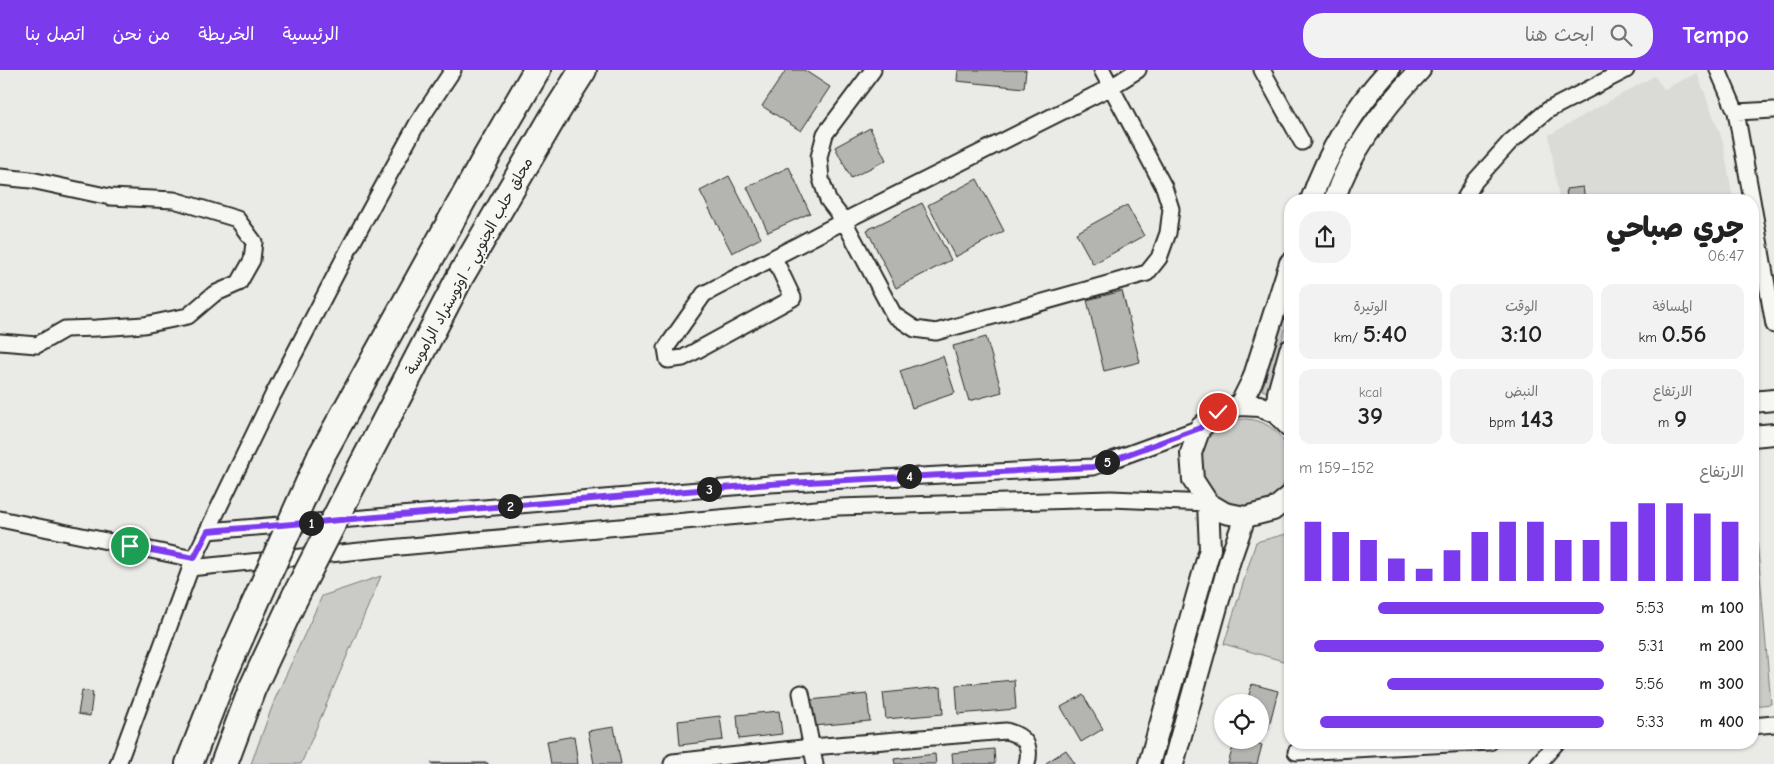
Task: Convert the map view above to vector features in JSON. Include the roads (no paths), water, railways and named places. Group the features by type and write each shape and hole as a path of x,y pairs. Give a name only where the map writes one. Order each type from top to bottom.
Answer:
{"highway":[{"path":"189,764 224,674 321,456 488,154 537,70"},
{"name":"محلق حلب الجنوبي - اوتوستراد الراموسة","path":"224,764 252,689 296,595 362,466 460,277 552,119 583,70"}],"street":[{"path":"118,764 192,563 273,395 351,245 417,124 453,70"},
{"path":"873,70 825,134 819,157 821,179 828,200 844,221 894,315 914,330 936,332 1147,273 1159,258 1168,233 1171,209 1164,187 1102,70"},
{"path":"774,258 793,298 683,358 668,360 666,348 704,294 844,221 1111,87 1138,70"},
{"path":"1262,70 1302,142"},
{"path":"1313,194 1322,171 1348,122 1389,70"},
{"path":"1336,194 1366,134 1399,91 1420,70"},
{"path":"1467,194 1475,180 1510,142 1548,110 1626,70"},
{"path":"1718,70 1736,112 1751,194"},
{"path":"1736,112 1774,110"},
{"path":"0,177 31,180 110,197 174,200 237,219 254,242 252,260 239,283 214,294 188,316 144,324 65,329 36,345 0,342"},
{"path":"1759,274 1774,325"},
{"path":"1240,405 1253,379 1284,282"},
{"path":"1284,372 1278,393 1284,414"},
{"path":"1759,401 1774,400"},
{"path":"208,531 770,484 1093,467 1200,428 1218,412 1240,405 1259,406 1284,417"},
{"path":"1200,428 1190,453 1193,480 1208,503 1225,513 1245,517 1281,509"},
{"path":"1759,435 1774,434"},
{"path":"0,519 192,563 400,547 838,507 1111,499 1208,503"},
{"path":"1149,764 1210,549 1208,503"},
{"path":"1173,764 1230,560 1245,517"},
{"path":"801,693 816,764"},
{"path":"1759,725 1774,724"},
{"path":"672,764 673,762 812,747 1006,731 1020,735 1027,744 1029,758 1027,764"},
{"path":"1295,753 1366,749"},
{"path":"1538,764 1551,749"}]}
